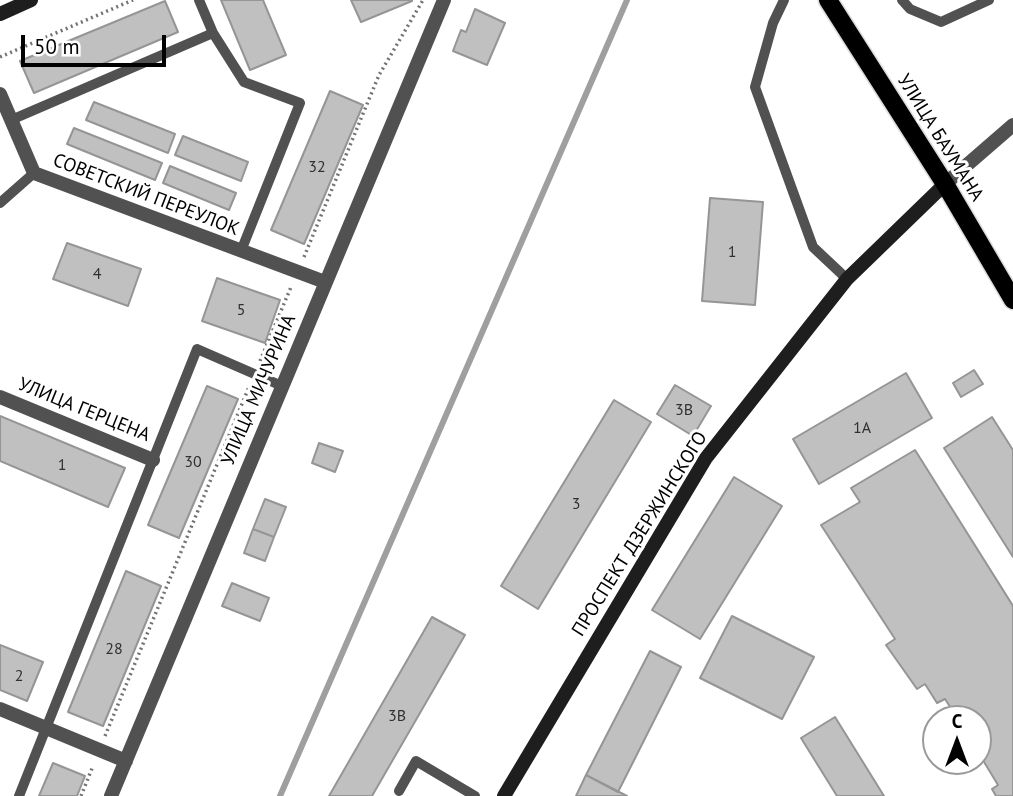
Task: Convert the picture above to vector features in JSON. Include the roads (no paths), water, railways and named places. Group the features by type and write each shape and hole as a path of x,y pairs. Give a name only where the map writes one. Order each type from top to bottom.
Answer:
{"main road":[{"name":"УЛИЦА БАУМАНА","path":"828,0 945,184 1013,300"}],"street":[{"path":"0,14 31,0"},
{"name":"УЛИЦА МИЧУРИНА","path":"111,796 444,0"},
{"name":"СОВЕТСКИЙ ПЕРЕУЛОК","path":"0,94 34,173 325,282"},
{"path":"945,184 1013,125"},
{"name":"ПРОСПЕКТ ДЗЕРЖИНСКОГО","path":"504,796 706,458 847,279 945,184"},
{"name":"УЛИЦА ГЕРЦЕНА","path":"0,397 153,460"},
{"path":"0,709 125,761"}],"lane":[{"path":"199,0 213,33 244,82 300,103 241,251"},
{"path":"784,0 773,23 755,87 813,247 847,279"},
{"path":"902,0 910,9 941,22 989,0"},
{"path":"11,120 213,33"},
{"path":"0,204 34,173"},
{"path":"19,796 197,349 282,386"},
{"path":"399,791 416,761 475,796"}],"waterway":[{"path":"280,796 627,0"}]}
